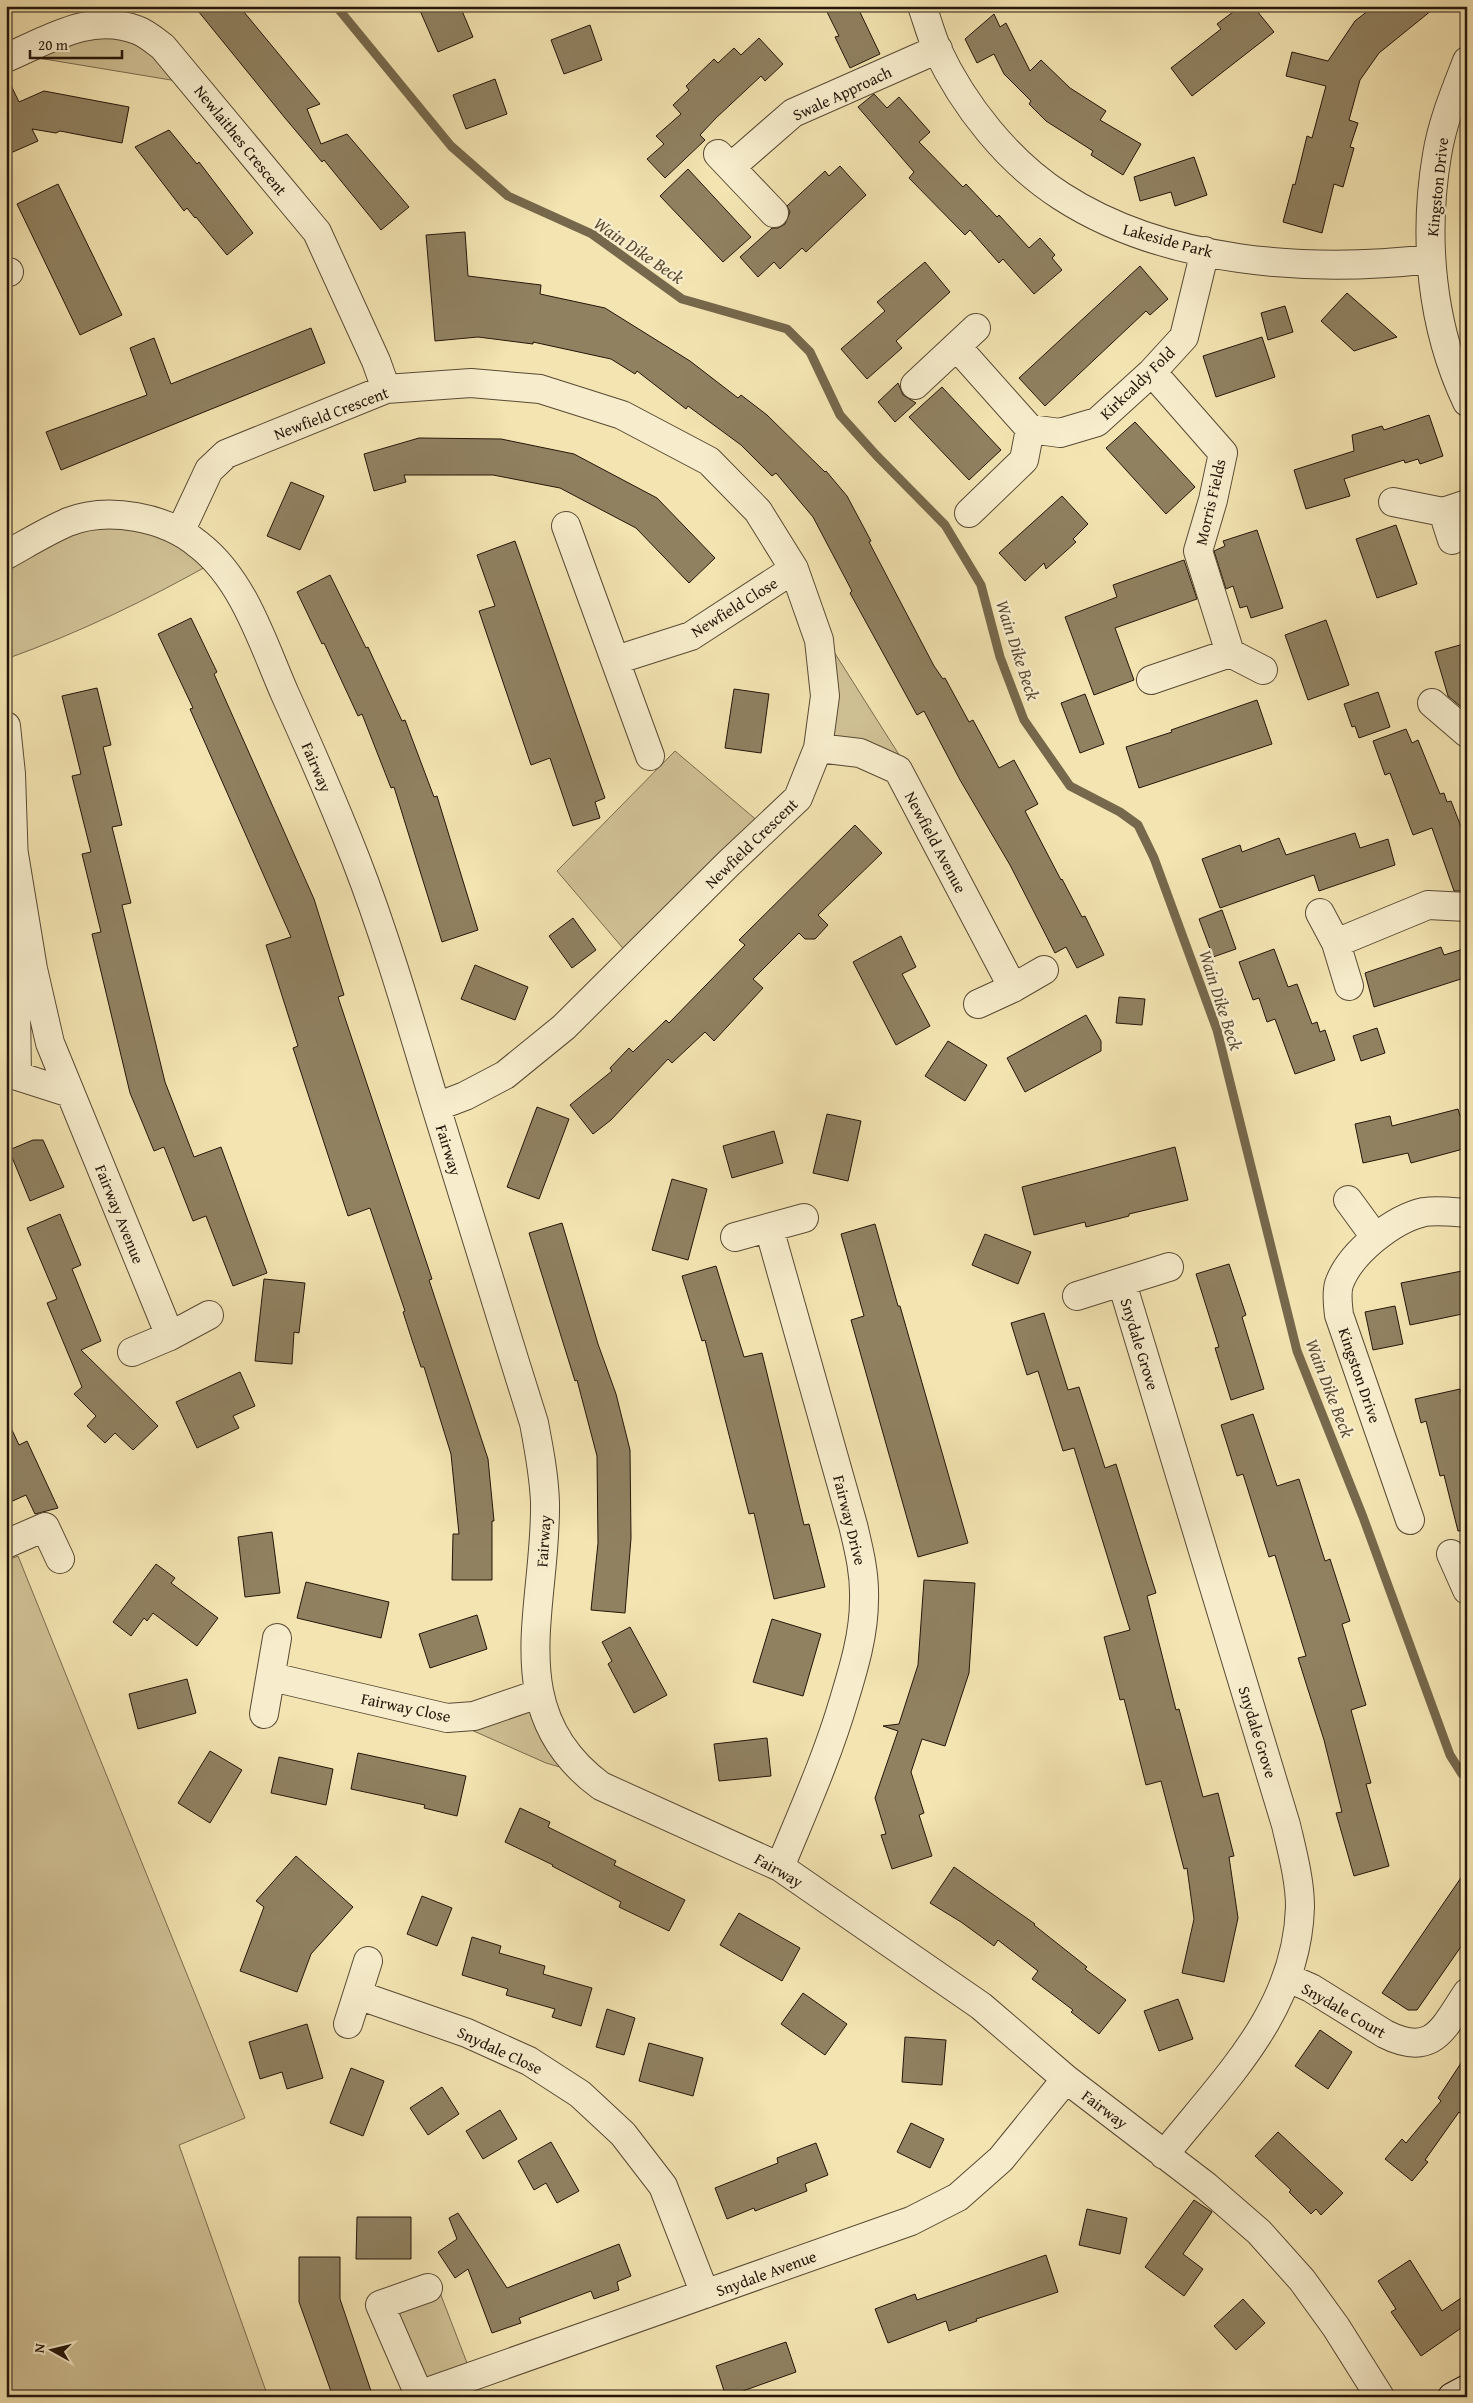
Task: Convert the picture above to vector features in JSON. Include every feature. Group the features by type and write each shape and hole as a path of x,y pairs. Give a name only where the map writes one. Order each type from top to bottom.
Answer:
{"street":[{"name":"Lakeside Park","path":"922,6 938,49 968,103 1004,147 1060,195 1130,232 1205,251 1257,260 1297,264 1350,265 1431,259"},
{"name":"Newlaithes Crescent","path":"6,58 51,36 76,28 106,24 138,30 163,47 317,232 376,361 386,389"},
{"name":"Swale Approach","path":"774,213 725,160 793,113 938,49"},
{"name":"Kingston Drive","path":"1467,61 1449,107 1437,155 1430,222 1431,259 1445,341 1467,402"},
{"name":"Kirkcaldy Fold","path":"1030,430 1060,433 1097,422 1152,372 1184,336 1205,251"},
{"path":"915,385 976,328"},
{"path":"957,347 1030,430 1024,460 969,514"},
{"name":"Morris Fields","path":"1152,372 1223,453 1213,500 1198,551 1230,653"},
{"name":"Newfield Crescent","path":"180,532 209,470 226,454 386,389 471,383 540,389 622,415 708,461 758,511 794,569 819,640 825,696 818,748 798,798 728,864 564,1028 505,1075 465,1096 436,1107"},
{"path":"1393,502 1455,508 1452,540"},
{"name":"Fairway","path":"6,555 69,522 102,515 142,518 180,532 199,544 216,561 232,582 248,612 304,737 356,861 396,974 534,1423 542,1461 545,1503 535,1664 538,1694 549,1724 563,1750 584,1774 601,1786 780,1867 981,2006 1066,2079 1260,2232 1302,2280 1336,2327 1380,2397"},
{"path":"566,526 650,756"},
{"name":"Newfield Close","path":"616,660 691,636 794,569"},
{"path":"1151,680 1230,653 1263,670"},
{"path":"1432,703 1467,734"},
{"name":"Fairway Avenue","path":"6,726 11,774 14,848 17,1076 70,1093"},
{"name":"Newfield Avenue","path":"818,748 860,753 898,770 1013,988"},
{"name":"Fairway Avenue","path":"14,848 39,997 50,1043 170,1336"},
{"path":"1336,944 1428,905 1467,907"},
{"path":"1320,912 1336,944 1349,986"},
{"path":"978,1004 1013,988 1044,970"},
{"path":"1348,1200 1375,1237"},
{"name":"Kingston Drive","path":"1410,1520 1340,1315 1337,1300 1339,1284 1354,1260 1375,1237 1404,1218 1426,1212 1467,1213"},
{"path":"735,1237 804,1218"},
{"name":"Fairway Drive","path":"769,1228 853,1525 862,1562 864,1599 862,1632 855,1664 828,1753 780,1867"},
{"name":"Snydale Grove","path":"1077,1296 1169,1268"},
{"name":"Snydale Grove","path":"1122,1283 1286,1825 1300,1906 1296,1945 1288,1978 1274,2010 1250,2048 1164,2155"},
{"path":"132,1352 170,1336 209,1315"},
{"path":"6,1544 45,1527 60,1559"},
{"path":"1451,1554 1467,1590"},
{"path":"264,1714 272,1677 277,1638"},
{"name":"Fairway Close","path":"272,1677 447,1718 474,1716 538,1694"},
{"path":"348,2024 368,1961"},
{"name":"Snydale Court","path":"1288,1978 1312,1988 1398,2041 1416,2043 1432,2040 1442,2030 1467,1993"},
{"name":"Snydale Close","path":"358,1995 467,2033 529,2061 580,2094 623,2134 663,2186 705,2294"},
{"name":"Snydale Avenue","path":"428,2288 380,2305 420,2396 911,2222 958,2197 1001,2159 1066,2079"},
{"path":"1452,2397 1467,2389"}],"shaded area":[{"path":"138,30 195,84 14,54"},
{"path":"102,515 216,561 165,589 113,614 60,638 6,659 6,555"},
{"path":"829,644 903,761 818,748"},
{"path":"675,751 766,828 633,960 557,871"},
{"path":"18,1556 245,2118 179,2145 268,2397 6,2397 6,1561"},
{"path":"538,1694 584,1774 546,1763 460,1725"},
{"path":"437,2285 472,2376 419,2395 380,2305"}],"building":[{"path":"194,6 239,6 320,104 307,109 321,144 347,134 409,207 381,230 324,160 322,162 285,118"},
{"path":"418,6 460,6 473,37 438,52"},
{"path":"824,6 857,6 880,54 850,68 835,37 839,36"},
{"path":"1241,6 1253,6 1274,32 1192,96 1171,68 1221,29 1217,24"},
{"path":"1374,6 1437,6 1379,53 1360,80 1349,120 1358,123 1350,147 1354,148 1343,187 1334,184 1322,233 1283,222 1293,184 1295,185 1307,136 1312,138 1326,86 1286,76 1292,52 1328,61 1355,21"},
{"path":"994,14 1000,27 1006,23 1030,71 1041,60 1070,88 1106,111 1100,120 1141,144 1123,175 1091,155 1093,151 1046,121 1029,104 1031,101 1004,74 994,54 977,63 965,39"},
{"path":"590,25 602,60 564,74 551,40"},
{"path":"759,38 783,64 765,81 761,76 716,118 700,135 705,140 665,178 647,159 664,144 656,136 681,114 673,105 689,90 686,86 714,59 718,63 734,48 741,55"},
{"path":"6,75 19,102 44,91 129,107 122,143 60,131 56,133 32,129 38,141 6,155"},
{"path":"495,79 507,114 466,129 453,95"},
{"path":"874,94 887,108 899,97 930,132 919,142 963,187 966,184 997,217 999,215 1029,248 1040,238 1055,255 1052,258 1062,270 1034,294 1003,259 999,263 970,230 965,235 909,178 914,172 858,107"},
{"path":"169,130 197,164 199,162 253,233 227,255 196,217 187,208 184,211 135,147"},
{"path":"1194,157 1207,195 1175,206 1171,192 1140,201 1134,177"},
{"path":"840,166 866,195 806,252 802,248 780,269 774,262 758,277 740,257 772,228 778,228 785,224 790,212 787,206 825,171 829,176"},
{"path":"688,169 751,237 723,262 660,196"},
{"path":"58,184 122,315 80,335 17,204"},
{"path":"465,232 468,276 541,285 540,294 605,308 690,361 738,398 741,395 767,415 826,471 847,496 934,666 943,679 945,678 969,722 973,720 999,768 1014,760 1038,804 1025,811 1082,917 1085,916 1104,955 1077,968 1066,947 1055,953 1010,865 960,780 924,711 917,715 850,593 852,591 813,517 776,473 772,476 741,445 688,406 686,409 637,371 635,374 611,359 533,342 533,344 478,337 435,341 426,235"},
{"path":"925,262 950,292 896,341 902,348 867,379 841,349 885,311 877,302"},
{"path":"1140,266 1168,299 1150,315 1146,311 1045,406 1019,378"},
{"path":"1347,293 1397,337 1354,351 1321,321"},
{"path":"1285,306 1293,332 1268,340 1261,313"},
{"path":"311,328 325,363 61,470 46,432 147,395 130,348 154,338 171,384"},
{"path":"1262,337 1275,377 1216,397 1203,356"},
{"path":"898,383 903,395 916,403 895,422 878,402"},
{"path":"942,387 1001,450 969,480 909,417"},
{"path":"1429,415 1443,456 1420,464 1418,459 1405,463 1404,460 1344,479 1350,496 1306,509 1294,470 1354,451 1352,435 1382,426 1384,430"},
{"path":"1135,422 1195,487 1166,514 1106,448"},
{"path":"419,438 501,439 574,454 657,498 715,558 689,583 636,528 560,488 493,475 404,475 406,482 374,491 364,454"},
{"path":"291,482 324,496 300,550 267,536"},
{"path":"1062,496 1088,524 1073,539 1076,542 1046,569 1044,563 1025,581 999,553"},
{"path":"1396,525 1417,584 1377,598 1356,539"},
{"path":"1257,530 1283,608 1251,618 1247,606 1240,608 1233,586 1226,589 1214,551 1225,546 1223,541"},
{"path":"515,541 605,798 595,802 600,818 573,826 550,758 531,765 479,611 495,606 477,555"},
{"path":"1184,560 1197,599 1115,628 1134,680 1094,695 1065,617 1117,597 1113,585"},
{"path":"330,575 366,648 368,647 402,721 405,720 434,797 437,796 478,930 442,942 394,787 391,788 362,714 358,716 324,643 322,644 297,592"},
{"path":"191,618 217,672 214,674 314,899 344,995 338,997 432,1279 429,1280 488,1459 494,1521 492,1521 492,1580 452,1580 453,1534 459,1534 451,1454 424,1367 421,1367 403,1312 405,1311 370,1208 348,1216 293,1048 298,1046 266,945 291,937 190,709 193,708 158,634"},
{"path":"1326,620 1349,685 1308,700 1285,635"},
{"path":"1467,643 1467,712 1448,696 1435,652"},
{"path":"97,688 111,745 103,747 122,825 112,827 131,903 122,905 165,1082 194,1157 221,1147 267,1273 233,1286 206,1216 193,1221 164,1147 154,1151 130,1093 92,934 101,932 82,854 91,852 72,776 81,774 62,696"},
{"path":"734,689 769,694 761,753 725,748"},
{"path":"1378,692 1390,727 1359,738 1355,726 1352,727 1344,704"},
{"path":"1085,694 1104,744 1080,753 1061,703"},
{"path":"1257,700 1272,744 1139,788 1126,747"},
{"path":"1406,729 1412,743 1418,740 1440,794 1444,793 1447,802 1451,801 1467,842 1467,891 1454,891 1432,828 1413,835 1390,773 1385,775 1373,741"},
{"path":"855,825 882,853 818,915 828,925 815,939 805,939 799,933 753,979 763,988 714,1041 705,1032 672,1063 668,1059 611,1120 593,1134 570,1105 612,1071 610,1068 629,1048 633,1052 666,1020 669,1023 745,945 739,940"},
{"path":"1355,833 1360,848 1388,839 1395,865 1319,891 1314,875 1220,908 1202,859 1240,845 1242,852 1279,838 1286,855"},
{"path":"1222,910 1236,949 1213,957 1199,919"},
{"path":"573,918 596,950 572,968 549,936"},
{"path":"901,936 916,967 902,974 930,1026 896,1045 853,962"},
{"path":"1441,947 1444,955 1467,948 1467,977 1374,1007 1365,973"},
{"path":"1274,949 1288,987 1297,984 1312,1024 1317,1022 1320,1032 1325,1030 1335,1060 1295,1074 1275,1019 1267,1022 1259,998 1253,1000 1239,962"},
{"path":"475,965 528,987 515,1020 461,999"},
{"path":"1119,997 1145,999 1142,1025 1116,1023"},
{"path":"1086,1015 1101,1041 1101,1051 1025,1092 1007,1058"},
{"path":"1377,1028 1385,1053 1361,1061 1353,1036"},
{"path":"948,1041 987,1065 965,1101 925,1076"},
{"path":"537,1107 569,1119 539,1199 507,1187"},
{"path":"1458,1109 1460,1116 1467,1114 1467,1148 1411,1163 1408,1153 1363,1163 1355,1124 1390,1116 1392,1126"},
{"path":"827,1114 861,1121 848,1181 813,1173"},
{"path":"774,1131 783,1163 732,1178 723,1146"},
{"path":"33,1140 43,1140 64,1187 30,1201 9,1150"},
{"path":"1175,1147 1188,1200 1129,1214 1129,1216 1086,1227 1085,1222 1034,1235 1022,1187"},
{"path":"672,1179 707,1189 688,1260 652,1250"},
{"path":"60,1214 81,1265 72,1269 101,1341 81,1350 158,1426 133,1450 115,1433 105,1443 87,1426 96,1416 74,1394 82,1387 47,1303 57,1299 27,1228"},
{"path":"562,1223 598,1344 616,1394 630,1450 631,1538 625,1613 591,1610 598,1543 597,1456 577,1380 575,1381 529,1233"},
{"path":"875,1224 968,1543 918,1557 851,1320 864,1316 841,1234"},
{"path":"985,1234 1031,1252 1018,1284 972,1265"},
{"path":"1229,1264 1246,1315 1242,1317 1264,1389 1231,1400 1215,1348 1219,1347 1196,1274"},
{"path":"716,1266 744,1357 762,1353 804,1525 809,1524 825,1587 774,1599 754,1513 749,1514 705,1340 702,1341 682,1276"},
{"path":"1467,1270 1467,1313 1410,1325 1401,1283"},
{"path":"264,1279 305,1283 299,1333 294,1332 292,1364 255,1361"},
{"path":"1395,1306 1403,1344 1373,1350 1365,1312"},
{"path":"1044,1313 1068,1390 1079,1387 1105,1468 1116,1464 1156,1593 1147,1596 1176,1710 1179,1709 1203,1797 1218,1793 1234,1856 1229,1857 1238,1918 1224,1982 1182,1973 1194,1919 1187,1868 1184,1869 1161,1781 1146,1785 1124,1699 1120,1700 1104,1637 1130,1630 1074,1448 1063,1451 1038,1371 1027,1375 1011,1323"},
{"path":"240,1372 255,1406 233,1416 239,1428 197,1448 176,1402"},
{"path":"1460,1389 1467,1418 1467,1530 1458,1531 1444,1475 1440,1476 1426,1421 1421,1423 1415,1399"},
{"path":"1253,1414 1277,1486 1299,1479 1325,1561 1330,1559 1350,1621 1342,1624 1366,1705 1351,1710 1371,1783 1366,1784 1389,1866 1354,1876 1336,1813 1342,1812 1324,1740 1298,1658 1306,1656 1275,1555 1269,1557 1243,1474 1237,1476 1221,1425"},
{"path":"6,1417 19,1445 27,1441 58,1508 35,1514 26,1495 6,1504"},
{"path":"272,1532 280,1593 245,1597 238,1537"},
{"path":"156,1564 175,1578 171,1583 218,1618 197,1646 153,1613 147,1621 144,1618 131,1636 113,1622"},
{"path":"924,1580 975,1583 969,1673 945,1746 922,1739 911,1772 924,1813 919,1815 932,1856 892,1869 881,1835 886,1834 875,1798 898,1731 883,1726 899,1724 918,1665"},
{"path":"306,1582 389,1602 381,1638 297,1618"},
{"path":"477,1615 487,1649 430,1668 419,1634"},
{"path":"772,1619 821,1634 803,1696 753,1682"},
{"path":"630,1627 667,1695 634,1713 608,1664 612,1661 602,1642"},
{"path":"187,1679 196,1713 138,1729 129,1694"},
{"path":"767,1738 771,1776 719,1781 714,1744"},
{"path":"210,1751 242,1770 210,1823 178,1803"},
{"path":"358,1753 466,1776 457,1816 424,1808 425,1805 351,1789"},
{"path":"279,1757 333,1769 326,1805 271,1793"},
{"path":"520,1808 550,1822 548,1827 616,1861 614,1865 685,1900 669,1931 619,1907 621,1902 553,1865 505,1842"},
{"path":"296,1856 353,1907 311,1954 297,1992 240,1971 264,1907 256,1901"},
{"path":"954,1867 1035,1924 1087,1967 1085,1969 1126,2000 1099,2034 1071,2012 1073,2010 1032,1979 1038,1971 998,1940 994,1946 961,1922 930,1903"},
{"path":"1467,1869 1467,1938 1417,2010 1408,2010 1382,1993"},
{"path":"422,1896 452,1908 437,1946 407,1934"},
{"path":"739,1913 800,1948 782,1981 720,1945"},
{"path":"472,1937 501,1946 499,1953 545,1966 543,1974 592,1988 581,2026 552,2017 555,2009 506,1995 508,1989 462,1975"},
{"path":"803,1993 847,2024 825,2055 781,2024"},
{"path":"1178,1999 1193,2039 1159,2051 1144,2011"},
{"path":"607,2009 635,2018 624,2055 596,2047"},
{"path":"307,2024 323,2078 287,2089 282,2072 260,2079 249,2042"},
{"path":"1320,2030 1352,2052 1328,2089 1295,2066"},
{"path":"905,2037 946,2040 942,2085 902,2082"},
{"path":"649,2043 703,2058 693,2096 639,2081"},
{"path":"1467,2054 1467,2117 1459,2112 1425,2160 1428,2162 1412,2181 1385,2159 1402,2139 1406,2143 1441,2101 1438,2098"},
{"path":"351,2068 384,2081 363,2136 330,2123"},
{"path":"442,2087 459,2114 428,2135 410,2108"},
{"path":"500,2110 517,2139 483,2159 466,2131"},
{"path":"911,2123 944,2139 930,2168 897,2152"},
{"path":"1278,2132 1343,2193 1321,2215 1316,2209 1311,2214 1289,2192 1291,2190 1255,2156"},
{"path":"551,2142 579,2191 557,2203 546,2183 534,2190 518,2161"},
{"path":"816,2143 828,2175 805,2184 807,2191 755,2211 754,2208 727,2219 715,2188 778,2163 777,2158"},
{"path":"1194,2200 1212,2212 1183,2254 1203,2269 1184,2296 1145,2267"},
{"path":"1087,2209 1127,2218 1120,2254 1079,2245"},
{"path":"458,2213 507,2288 619,2244 631,2276 617,2282 619,2290 594,2299 591,2291 519,2318 521,2323 492,2333 468,2269 455,2278 438,2252 457,2239 449,2218"},
{"path":"357,2217 411,2217 411,2259 356,2259"},
{"path":"1046,2255 1058,2292 976,2319 977,2321 949,2331 946,2321 888,2343 875,2309 915,2294 917,2300"},
{"path":"299,2257 340,2257 340,2299 373,2397 333,2397 299,2302"},
{"path":"1410,2260 1442,2311 1467,2294 1467,2324 1421,2356 1391,2312 1396,2309 1378,2281"},
{"path":"1243,2299 1265,2323 1236,2350 1214,2326"},
{"path":"786,2342 796,2372 726,2397 716,2366"}],"waterway":[{"name":"Wain Dike Beck","path":"336,6 451,146 508,196 592,234 682,299 787,329 810,352 840,415 877,456 945,525 981,585 1000,657 1024,720 1070,786 1120,812 1138,825 1154,858 1217,1030 1297,1351 1363,1517 1450,1755 1462,1774 1467,1773"}]}
